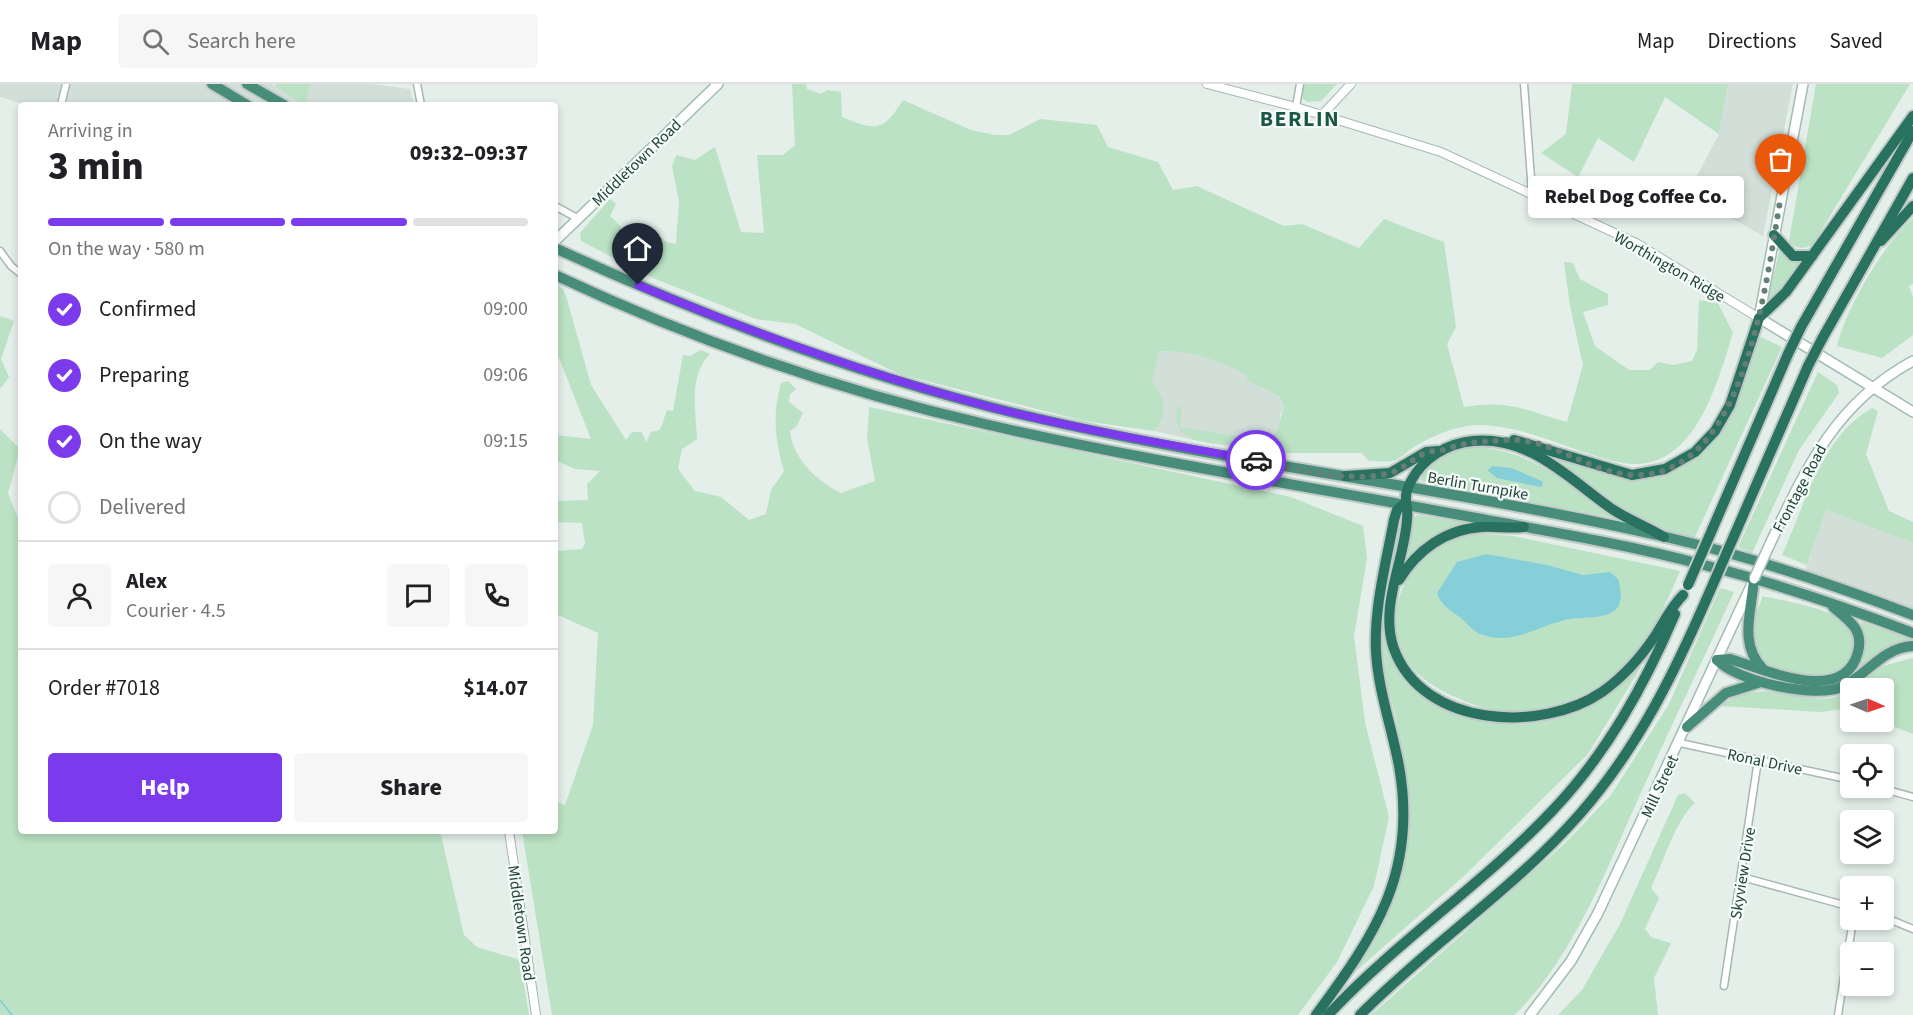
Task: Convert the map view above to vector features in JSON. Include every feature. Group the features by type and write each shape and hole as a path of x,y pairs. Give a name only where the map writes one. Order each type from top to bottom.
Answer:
{"highway":[{"path":"212,84 242,102"},
{"path":"248,84 279,102"},
{"path":"1345,476 1390,473 1426,452 1441,451 1467,442 1511,440 1529,443 1626,474 1650,474 1670,467 1700,448 1722,421 1734,396 1759,318 1781,298 1913,116"},
{"path":"1328,1015 1380,964 1523,839 1575,785 1612,737 1635,698 1685,590 1801,327 1913,132"},
{"path":"1360,1015 1539,856 1595,796 1629,750 1660,699 1710,591 1808,366 1913,178"},
{"path":"1872,248 1913,206"},
{"path":"1773,235 1793,256 1812,256"},
{"name":"Berlin Turnpike","path":"558,249 743,327 924,388 1071,426 1664,537 1785,570 1913,615"},
{"name":"Berlin Turnpike","path":"558,276 663,322 735,349 836,384 918,407 1105,450 1524,526 1697,563 1825,602 1913,633"},
{"path":"1496,442 1522,448 1545,459 1616,511 1664,537"},
{"path":"1441,451 1421,467 1408,488 1404,504 1407,519 1389,617 1395,653 1410,676 1429,693 1456,707 1482,715 1507,718 1557,713 1576,707 1606,689 1635,662 1685,590"},
{"path":"1316,1015 1371,937 1386,906 1399,860 1403,828 1402,787 1378,674 1376,639 1377,613 1394,520 1397,510 1404,504"},
{"path":"1394,588 1419,554 1449,534 1475,528 1524,526"},
{"path":"1754,579 1748,602 1749,644 1754,658 1766,676"},
{"path":"1687,727 1726,693 1766,676 1819,681 1836,678 1849,668 1859,649 1858,631 1851,621 1825,602"},
{"path":"1718,660 1730,660 1809,691 1829,691 1848,684 1887,653 1913,646"}],"main road":[{"name":"Middletown Road","path":"558,238 718,84"},
{"path":"1759,318 1803,84"},
{"name":"Worthington Ridge","path":"1759,318 1913,412"},
{"name":"Frontage Road","path":"1754,579 1815,453 1843,416 1874,387 1913,361"},
{"name":"Mill Street","path":"1530,1015 1582,942 1748,602"}],"street":[{"path":"62,102 66,84"},
{"path":"417,84 420,102"},
{"name":"Worthington Ridge","path":"1206,84 1296,107 1441,152 1532,192 1636,243 1759,318"},
{"path":"1296,107 1300,84"},
{"path":"1322,115 1351,84"},
{"path":"1524,84 1532,192"},
{"path":"558,208 577,218"},
{"path":"0,251 18,272"},
{"name":"Ronal Drive","path":"1680,742 1840,778"},
{"name":"Skyview Drive","path":"1724,986 1758,760"},
{"path":"1894,792 1913,797"},
{"name":"Middletown Road","path":"509,834 536,1015"},
{"path":"1742,877 1840,904"},
{"path":"1894,921 1913,929"},
{"path":"1838,1015 1851,930"}],"shaded area":[{"path":"0,84 272,84 302,102 18,103 0,97"},
{"path":"311,84 371,84 410,89 413,102 306,102"},
{"path":"1728,84 1793,84 1763,236 1688,193 1719,134"},
{"path":"1183,351 1212,358 1247,375 1261,388 1280,397 1284,407 1280,415 1280,453 1208,443 1154,431 1159,425 1152,381 1159,352"},
{"path":"1826,510 1913,543 1913,610 1805,572"}],"green space":[{"path":"276,84 311,84 306,102 300,102 275,86"},
{"path":"792,84 806,84 807,89 821,94 827,90 841,92 842,117 863,125 878,126 884,123 903,100 971,130 995,135 1009,135 1040,119 1097,125 1108,147 1158,162 1173,190 1197,186 1284,226 1302,224 1359,248 1384,219 1444,242 1456,327 1447,344 1464,407 1506,405 1567,422 1583,365 1570,306 1564,262 1573,263 1580,279 1608,294 1608,305 1583,312 1595,346 1629,370 1650,370 1658,362 1673,365 1692,361 1697,350 1699,300 1718,303 1733,333 1719,376 1699,421 1685,440 1668,454 1648,463 1624,463 1606,459 1517,430 1479,425 1462,427 1437,435 1396,460 1369,461 1362,453 1280,453 1194,440 1180,431 1176,419 1177,407 1182,407 1180,427 1264,441 1265,435 1276,434 1284,407 1280,397 1247,380 1247,375 1205,357 1183,352 1159,352 1152,381 1160,394 1164,412 1154,431 1084,421 899,374 795,324 756,319 653,278 581,241 580,233 610,199 616,204 610,216 645,258 652,252 646,240 652,229 666,242 676,244 679,201 672,166 676,155 695,160 715,147 741,232 764,233 757,155 783,155 795,145"},
{"path":"1303,84 1337,84 1321,101 1307,102 1300,96"},
{"path":"1572,84 1728,84 1719,134 1665,97 1634,162 1598,138 1578,177 1541,153 1566,134"},
{"path":"1816,84 1910,84 1813,244 1800,248 1789,241"},
{"path":"1913,218 1913,284 1909,286 1913,297 1913,335 1882,358 1837,346 1857,296 1890,244"},
{"path":"1779,252 1797,262 1802,261 1771,301 1768,299"},
{"path":"558,285 563,289 567,299 591,385 626,440 632,432 642,432 646,442 651,432 660,430 667,410 673,411 683,355 690,356 701,350 710,354 703,363 696,383 697,439 682,449 678,469 695,491 721,497 749,520 766,514 771,490 784,471 778,449 776,406 781,383 788,381 796,389 790,394 789,402 803,413 796,427 790,431 796,451 815,476 841,493 875,481 867,438 869,407 1291,497 1363,526 1367,558 1354,636 1365,722 1389,817 1374,886 1337,962 1298,1015 552,1015 522,834 558,834 558,802 565,805 593,725 598,633 558,615 558,551 582,549 585,544 582,523 558,522 558,501 588,500 587,484 600,471 575,469 558,461 558,435 591,439 558,356"},
{"path":"0,316 14,321 1,359 9,377 0,389"},
{"path":"1761,337 1782,347 1694,539 1657,527 1628,512 1548,456 1627,480 1645,479 1667,471 1715,436 1757,338"},
{"path":"1818,372 1837,385 1839,393 1799,450 1752,553 1738,547"},
{"path":"1872,408 1878,411 1866,454 1889,511 1913,522 1913,543 1826,510 1807,565 1782,555 1807,494 1827,454 1854,421"},
{"path":"0,429 18,447 18,456 8,493 18,518 18,834 441,834 464,935 477,947 520,960 529,1015 0,1015"},
{"path":"1474,447 1507,452 1537,464 1565,481 1615,518 1421,481 1421,473 1432,463 1452,453"},
{"path":"1417,515 1471,524 1444,531 1408,556 1414,517"},
{"path":"1482,534 1513,536 1680,571 1644,643 1629,662 1612,677 1593,690 1551,707 1529,711 1484,708 1445,692 1428,682 1413,669 1402,653 1396,636 1395,619 1404,585 1413,570 1425,557 1439,546 1455,538"},
{"path":"1720,588 1734,592 1589,907 1555,966 1535,992 1514,1015 1371,1015 1563,845 1611,795 1669,704"},
{"path":"1763,596 1827,612 1842,621 1851,636 1851,653 1848,660 1835,672 1821,677 1792,674 1766,665 1761,661 1751,640 1754,617"},
{"path":"1861,622 1912,638 1913,642 1880,651 1861,667 1858,664 1865,647"},
{"path":"1383,634 1396,668 1414,689 1453,711 1493,722 1534,723 1575,713 1601,699 1636,667 1641,667 1588,754 1463,877 1347,979 1370,946 1386,916 1398,887 1405,858 1408,797 1396,716 1382,669"},
{"path":"1913,658 1913,734 1894,727 1894,678 1867,678 1883,666"},
{"path":"1758,692 1812,698 1840,695 1840,709 1821,712 1719,706 1741,695"},
{"path":"1685,793 1695,803 1676,830 1651,888 1659,898 1645,929 1651,937 1671,943 1654,978 1658,1015 1558,1015 1582,990 1620,924 1678,795"}],"water":[{"path":"1493,466 1511,468 1542,481 1543,485 1540,487 1497,478 1487,470"},
{"path":"1486,554 1547,565 1583,575 1610,572 1618,579 1621,594 1619,604 1614,611 1606,615 1565,620 1513,637 1492,637 1480,634 1446,606 1437,593 1457,562"}],"waterway":[{"path":"0,1000 12,1015"}],"way so far":[{"path":"1256,460 1345,476 1379,474 1397,470 1429,451 1441,451 1467,442 1518,440 1626,474 1650,474 1676,464 1695,452 1711,436 1722,421 1734,396 1759,318 1781,196"}],"place":[{"name":"Rebel Dog Coffee Co.","path":"1781,196"}],"district":[{"name":"BERLIN","path":"1300,118"}],"route":[{"path":"638,285 778,340 924,388 1071,426 1256,460"}]}
